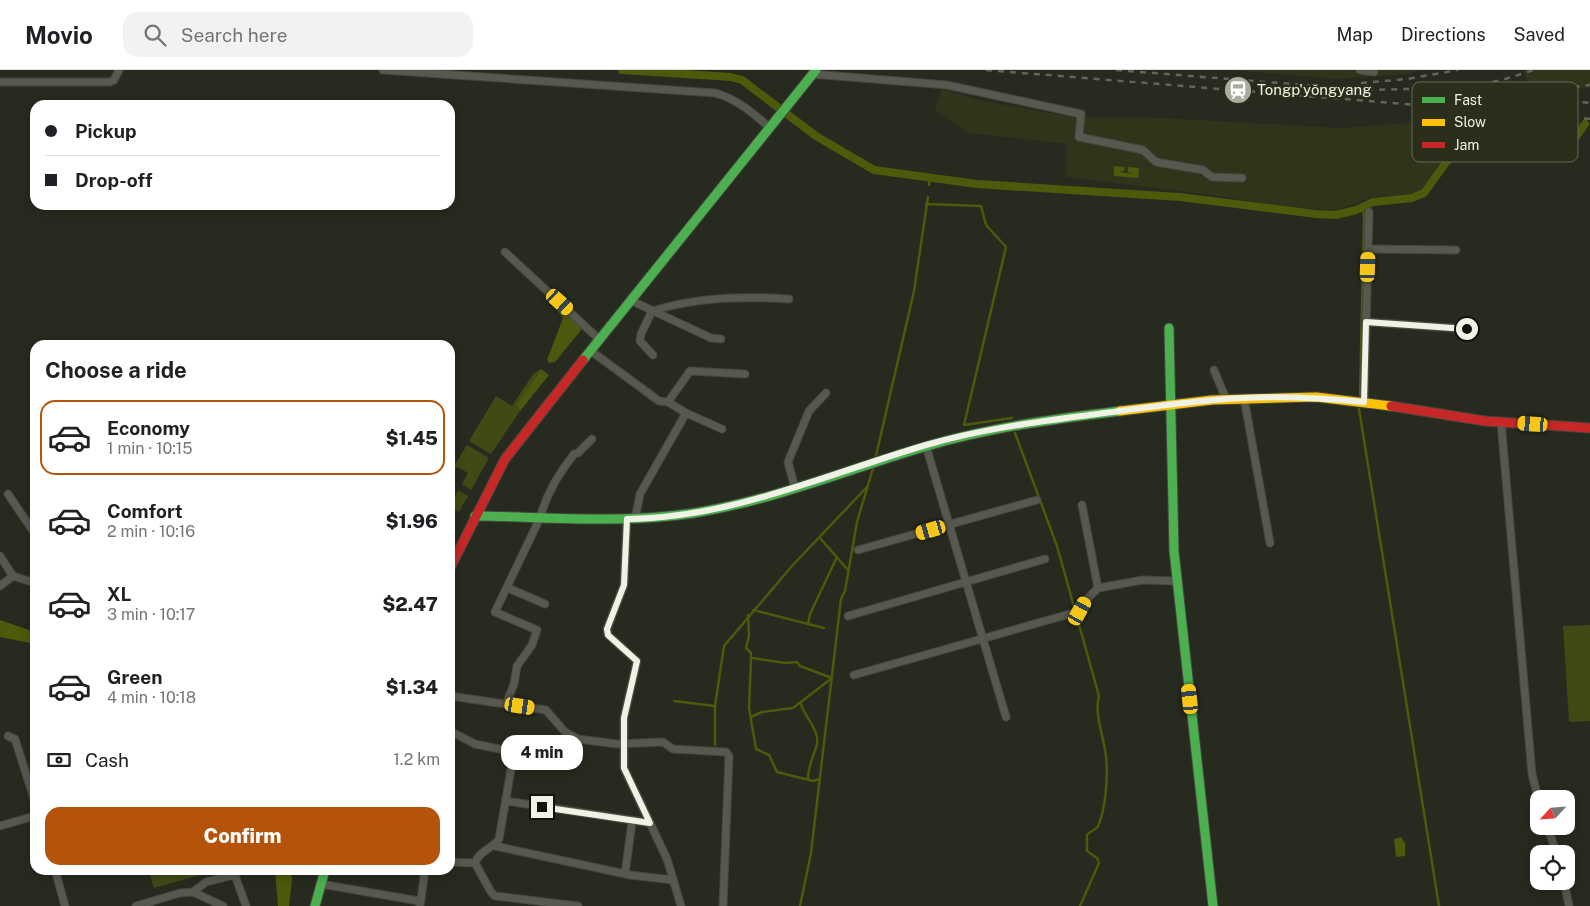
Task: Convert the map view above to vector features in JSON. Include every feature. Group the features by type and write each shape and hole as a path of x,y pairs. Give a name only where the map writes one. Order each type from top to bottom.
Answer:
{"street":[{"path":"0,82 110,82 114,80 119,70"},
{"path":"383,70 715,93 729,96 770,128"},
{"path":"1360,70 1374,72"},
{"path":"455,558 506,459 814,72 947,85 1081,114 1079,137 1142,150 1156,162 1203,170 1212,176 1242,178"},
{"path":"1364,402 1369,212"},
{"path":"1369,249 1456,250"},
{"path":"505,252 600,340"},
{"path":"653,355 640,341 641,334 652,312 678,304 737,296 789,299"},
{"path":"632,301 711,338 721,339"},
{"path":"1366,322 1467,329"},
{"path":"1169,328 1169,404 1176,581 1213,906"},
{"path":"591,351 659,401 668,402 686,413 722,429"},
{"path":"1214,370 1226,399"},
{"path":"668,402 690,371 745,374"},
{"path":"795,488 788,462 808,411 826,393"},
{"path":"1244,398 1270,543"},
{"path":"475,516 631,519 717,509 748,503 926,446 1017,424 1169,404 1226,399 1316,398 1364,402 1501,422 1590,428"},
{"path":"681,906 667,859 624,768 624,718 637,661 608,635 607,629 624,585 631,519 640,494 686,413"},
{"path":"1501,422 1531,765 1536,790"},
{"path":"506,704 514,684 517,666 532,645 537,630 495,612 540,518 543,504 562,470 574,454 578,453 592,440"},
{"path":"926,446 1006,718"},
{"path":"8,494 30,527"},
{"path":"858,550 1037,500"},
{"path":"1082,505 1098,588"},
{"path":"0,556 12,571 13,576"},
{"path":"848,616 1045,559"},
{"path":"13,576 30,581"},
{"path":"0,586 13,576"},
{"path":"854,675 1080,611 1088,598 1098,588 1143,580 1176,581"},
{"path":"508,588 545,604"},
{"path":"455,697 546,710 565,732 578,739 623,743 664,742 673,749 726,752 729,756 723,906"},
{"path":"455,734 475,744 514,752 499,838 495,846 478,856 475,863"},
{"path":"8,736 15,739 30,786"},
{"path":"506,801 632,822 650,823"},
{"path":"0,826 30,817"},
{"path":"625,874 632,822"},
{"path":"495,846 625,874 673,880"},
{"path":"455,862 475,863"},
{"path":"475,863 495,896 578,906"},
{"path":"56,875 65,906"},
{"path":"193,892 206,882 226,875"},
{"path":"235,875 246,906"},
{"path":"315,906 324,875"},
{"path":"321,884 420,904 424,875"},
{"path":"1566,890 1569,906"},
{"path":"136,906 180,893 193,892 223,906"}],"shaded area":[{"path":"1230,70 1421,70 1406,74 1338,79"},
{"path":"1523,70 1590,70 1590,88 1578,89 1578,82 1528,82"},
{"path":"942,89 979,100 1072,117 1164,118 1340,128 1412,123 1412,162 1441,162 1426,185 1417,193 1374,197 1336,210 1292,208 1218,196 1066,177 1067,144 968,133 935,110"},
{"path":"1114,166 1125,167 1124,171 1119,172 1134,174 1128,172 1128,167 1139,168 1138,178 1114,176"},
{"path":"559,306 574,318 582,329 555,362 550,363 547,360 563,318 556,310"},
{"path":"541,369 516,405 520,411 491,454 469,441 496,396 512,406 533,374"},
{"path":"541,369 549,375 520,411 516,405"},
{"path":"467,445 489,458 471,490 462,484 468,473 457,467 455,470 455,464"},
{"path":"458,490 468,496 459,512 455,510 455,496"},
{"path":"0,620 30,630 30,643 0,637"},
{"path":"1590,625 1590,721 1569,722 1563,626"},
{"path":"1401,837 1405,843 1405,856 1396,857 1394,839"},
{"path":"150,875 200,875 154,888"},
{"path":"275,875 291,875 289,906 278,906"}],"waterway":[{"path":"622,70 731,77 742,80 816,136 874,170 977,184 1180,197 1336,215 1356,210 1373,202 1412,198 1424,193 1446,162"},
{"path":"1578,134 1585,124"},
{"path":"929,179 929,185"},
{"path":"875,460 914,291 928,197"},
{"path":"926,204 981,206 986,225 1006,247 964,425 1012,418"},
{"path":"1360,395 1363,207"},
{"path":"1359,409 1439,906"},
{"path":"1015,433 1057,546 1099,696 1098,719 1107,764 1106,792 1098,826 1087,835 1087,851 1097,858 1099,863 1080,906"},
{"path":"800,906 811,853 841,599 845,591 857,522 874,465"},
{"path":"715,745 715,706 724,646 792,566 867,487"},
{"path":"820,538 848,570"},
{"path":"808,624 810,614 837,557"},
{"path":"753,610 824,628"},
{"path":"748,615 749,636 746,648 751,653 749,708 756,749 769,755 777,772 813,781 820,779"},
{"path":"752,658 786,663 797,662 800,666 832,678"},
{"path":"751,717 762,712 793,708 832,678"},
{"path":"674,701 715,706"},
{"path":"801,704 817,739 808,779"}],"railway":[{"path":"986,70 1412,105"},
{"path":"1116,70 1367,90 1412,89"},
{"path":"1361,83 1407,79 1458,70"},
{"path":"1493,82 1534,70"},
{"path":"1578,86 1590,85"},
{"path":"1578,102 1590,103"},
{"path":"1578,118 1590,119"}],"traffic: fast":[{"path":"583,360 816,70"},
{"path":"1169,328 1174,551 1213,906"},
{"path":"475,516 612,519 694,513 783,492 951,439 1023,424 1120,411"},
{"path":"315,906 324,875"}],"traffic: slow":[{"path":"1120,411 1212,400 1316,397 1391,406"}],"traffic: jam":[{"path":"455,558 505,459 583,360"},
{"path":"1391,406 1485,421 1590,428"}],"place":[{"name":"Tongp'yŏngyang","path":"1238,90"}],"route":[{"path":"542,807 632,822 650,823 624,768 624,718 637,661 608,635 607,629 624,585 627,519 694,513 748,503 926,446 977,432 1017,424 1212,400 1316,398 1364,402 1366,322 1467,329"}]}
